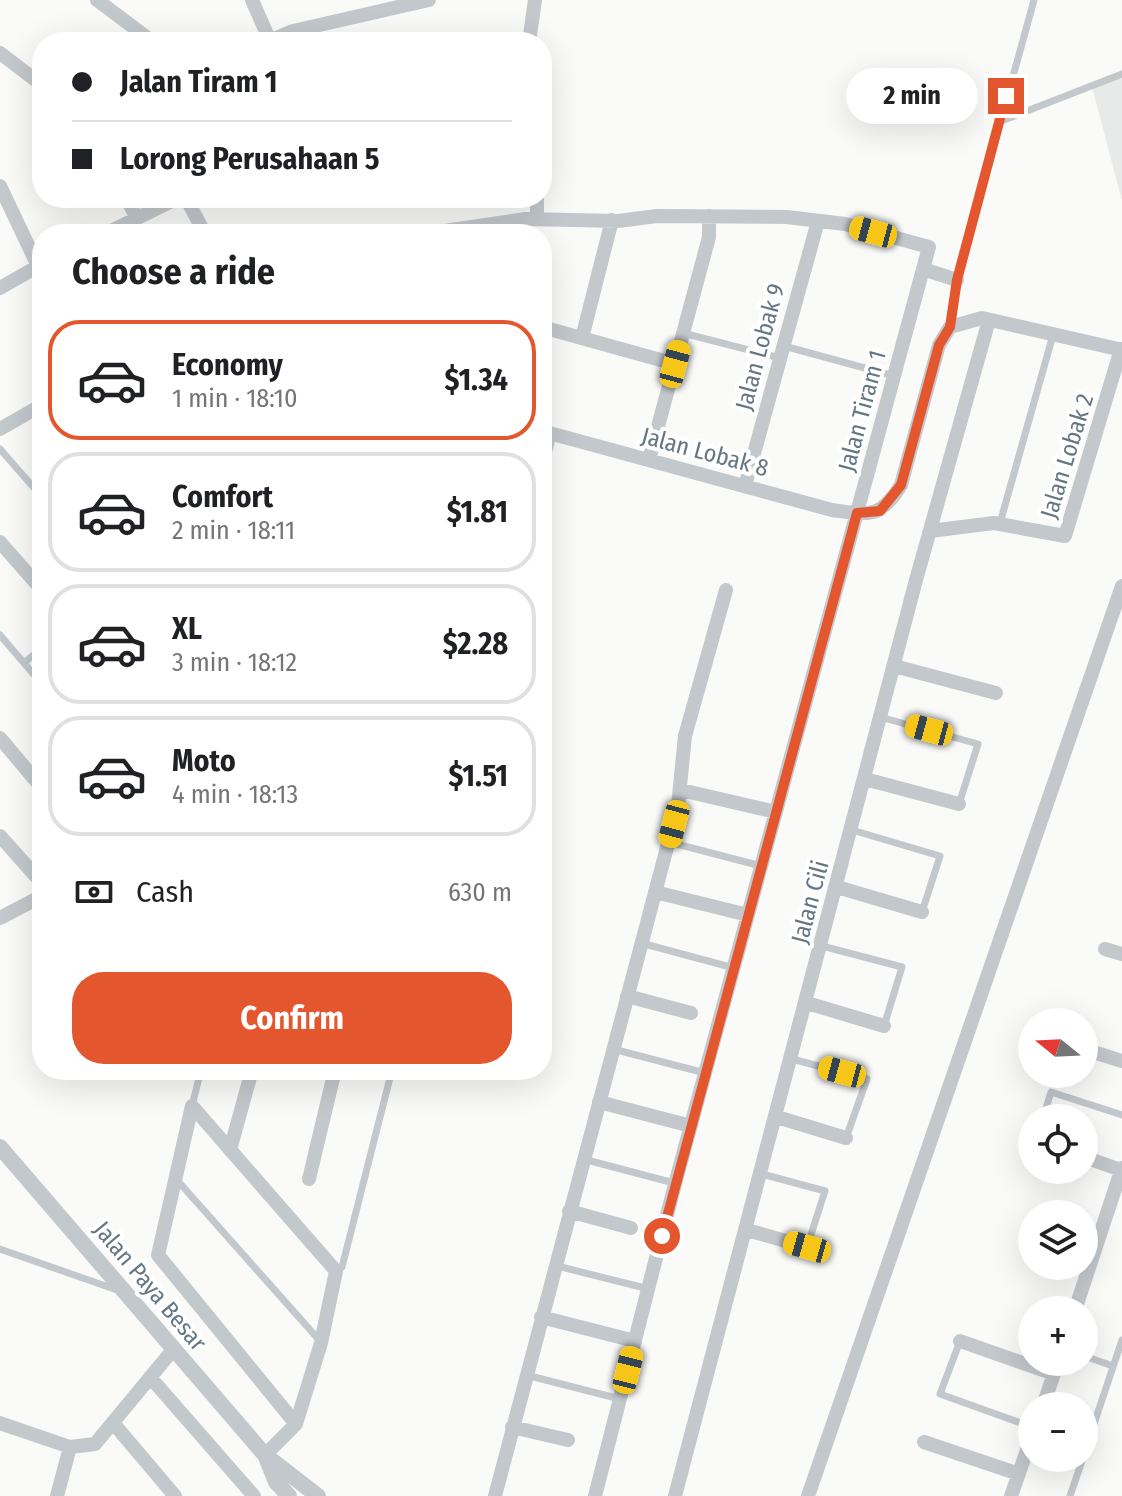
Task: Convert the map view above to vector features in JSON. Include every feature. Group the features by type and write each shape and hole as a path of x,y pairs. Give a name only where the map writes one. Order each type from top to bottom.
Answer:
{"street":[{"path":"97,0 140,32"},
{"path":"252,0 264,32"},
{"path":"290,32 370,6 429,0"},
{"path":"530,32 535,0"},
{"path":"0,53 32,77"},
{"path":"0,186 32,249"},
{"path":"132,208 137,218"},
{"path":"125,224 158,208"},
{"path":"537,208 537,219"},
{"path":"503,224 537,219 709,216 787,217 845,224 929,247 923,269 957,280"},
{"path":"649,460 709,237 709,216"},
{"path":"582,338 612,220"},
{"name":"Jalan Lobak 9","path":"745,486 818,221"},
{"name":"Jalan Tiram 1","path":"595,1496 675,1184 923,269"},
{"path":"0,288 32,270"},
{"path":"857,513 880,511 901,485 939,345 950,327 971,319 989,320 1122,350"},
{"name":"Jalan Cili","path":"675,1496 880,717 989,320"},
{"path":"552,330 675,364"},
{"name":"Jalan Lobak 2","path":"930,531 1000,523 1065,536 1070,529 1122,350"},
{"path":"0,429 32,411"},
{"name":"Jalan Lobak 8","path":"552,434 857,513"},
{"path":"0,542 32,579"},
{"path":"808,1496 1122,586"},
{"path":"495,1496 669,842 681,790 681,753 726,590"},
{"path":"894,666 996,693"},
{"path":"0,738 32,776"},
{"path":"865,779 959,804"},
{"path":"681,790 776,812"},
{"path":"0,836 32,872"},
{"path":"837,887 922,912"},
{"path":"655,892 748,915"},
{"path":"0,918 32,901"},
{"path":"1105,949 1122,954"},
{"path":"627,996 691,1013"},
{"path":"807,1003 884,1026"},
{"path":"1098,1053 1122,1061"},
{"path":"230,1150 249,1080"},
{"path":"309,1179 333,1080"},
{"path":"599,1102 691,1126"},
{"path":"192,1106 336,1271 321,1343 296,1424 265,1455"},
{"path":"192,1106 158,1255 296,1424"},
{"path":"777,1117 846,1138"},
{"name":"Jalan Paya Besar","path":"0,1147 172,1351 265,1455 318,1496"},
{"path":"1080,1296 1121,1176 1098,1164"},
{"path":"569,1211 631,1228"},
{"path":"747,1230 807,1247"},
{"path":"541,1317 635,1341"},
{"path":"960,1341 1018,1357"},
{"path":"0,1423 70,1447 95,1444 172,1351"},
{"path":"150,1377 254,1496"},
{"path":"114,1424 175,1496"},
{"path":"512,1427 568,1440"},
{"path":"924,1442 1019,1474 1011,1496"},
{"path":"57,1496 70,1447"},
{"name":"Jalan Paya Besar","path":"265,1455 276,1482 289,1496"}],"lane":[{"path":"950,327 957,280 1034,0"},
{"path":"999,122 1122,74"},
{"path":"683,333 894,376"},
{"path":"1000,523 1053,335"},
{"path":"0,449 32,486"},
{"path":"0,635 32,672"},
{"path":"24,663 32,656"},
{"path":"880,717 978,744 959,804"},
{"path":"852,830 940,856 922,912"},
{"path":"669,842 761,866"},
{"path":"641,943 734,968"},
{"path":"822,946 902,967 884,1026"},
{"path":"613,1049 705,1073"},
{"path":"792,1059 867,1079 846,1138"},
{"path":"192,1106 198,1080"},
{"path":"336,1271 342,1267 389,1080"},
{"path":"1047,1104 1051,1092 1088,1104"},
{"path":"1098,1107 1122,1115"},
{"path":"583,1159 675,1184"},
{"path":"762,1174 825,1191 807,1247"},
{"path":"175,1178 321,1343"},
{"path":"0,1249 126,1293"},
{"path":"555,1265 649,1289"},
{"path":"1098,1411 1122,1340"},
{"path":"960,1341 940,1394 1018,1422"},
{"path":"1098,1361 1113,1366"},
{"path":"526,1375 620,1399"},
{"path":"1070,1496 1078,1472"}],"shaded area":[{"path":"1122,71 1122,201 1091,83"}],"route":[{"path":"662,1236 857,513 880,511 891,502 901,485 939,345 950,327 957,280 1006,96"}]}
